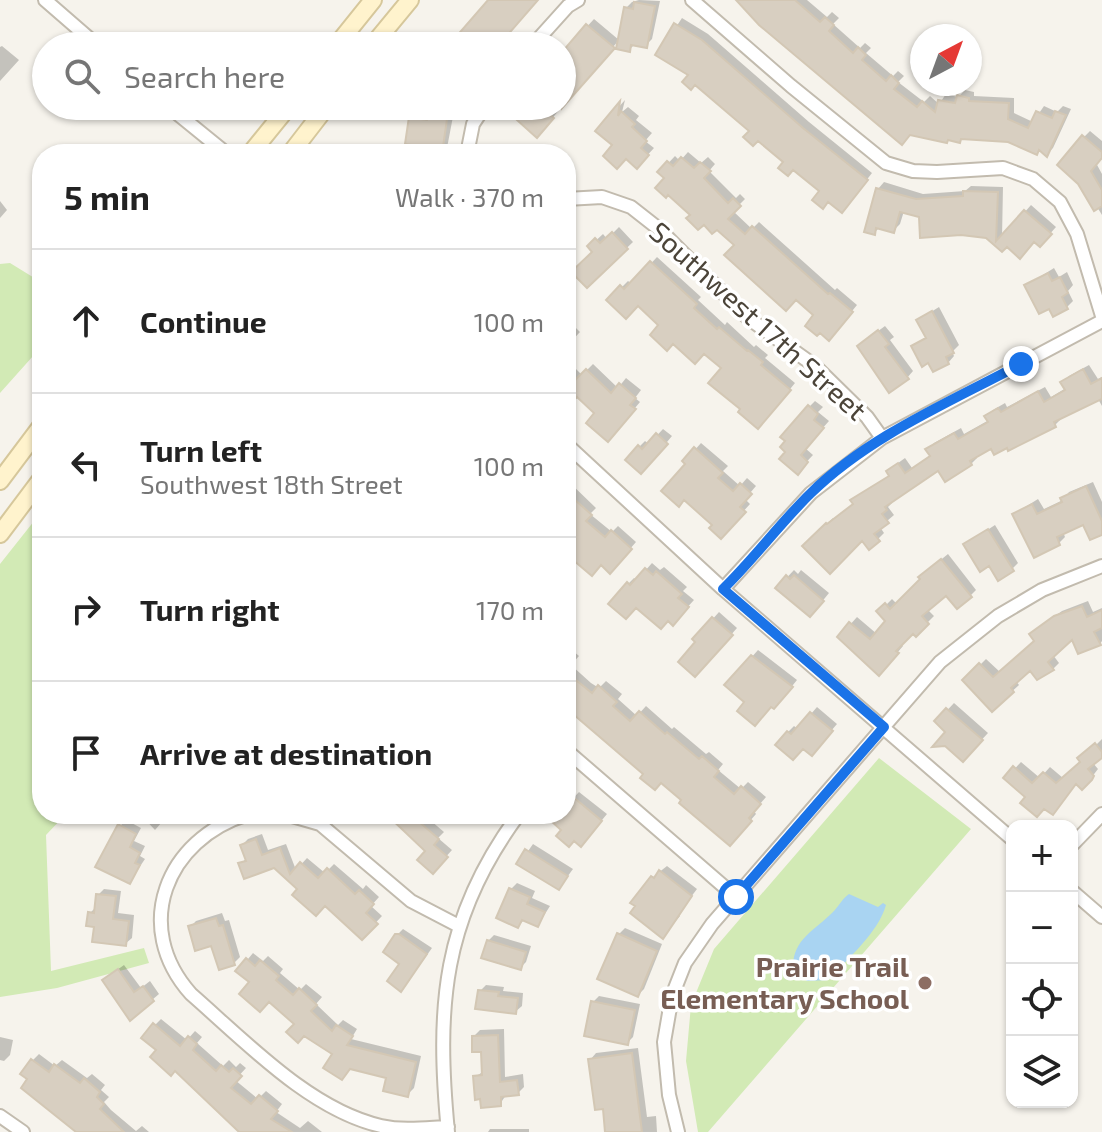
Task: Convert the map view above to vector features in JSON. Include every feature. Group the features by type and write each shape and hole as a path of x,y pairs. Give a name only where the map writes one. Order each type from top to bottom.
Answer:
{"main road":[{"path":"347,32 373,0"},
{"path":"384,32 410,0"},
{"path":"258,144 278,120"},
{"path":"298,144 316,120"},
{"path":"0,481 32,438"},
{"path":"0,534 32,491"}],"street":[{"path":"45,0 82,32"},
{"path":"545,32 568,6 578,0"},
{"path":"692,0 886,163 913,171 1003,168 1033,179 1060,202 1077,234 1102,318 882,438 811,493 723,589"},
{"path":"185,120 215,144"},
{"path":"469,144 476,120"},
{"name":"Southwest 17th Street","path":"576,198 602,197 631,207 659,229 748,318 815,366 867,417 882,438"},
{"path":"576,453 723,589 1006,834"},
{"path":"678,1132 669,1095 664,1042 672,996 685,963 712,924 940,662 985,625 1042,590 1102,566"},
{"path":"576,760 736,897"},
{"path":"1078,839 1102,814"},
{"path":"223,824 211,829 194,843 179,861 166,886 161,932 164,948 179,981 292,1080 334,1109 382,1126 415,1130 448,1130 442,1041 444,1003 459,926 477,881 513,824"},
{"path":"320,824 411,901 459,926"},
{"path":"1073,892 1102,917"},
{"path":"0,1116 23,1132"}],"green space":[{"path":"10,263 32,277 32,357 0,393 0,264"},
{"path":"32,524 32,824 56,824 46,835 51,971 144,948 149,963 57,988 0,997 0,564"},
{"path":"879,758 971,829 708,1132 698,1132 686,1061 691,1005 714,949"}],"water":[{"path":"849,894 878,907 883,903 886,905 882,915 862,945 828,980 807,981 793,967 797,949"}],"building":[{"path":"488,0 538,0 510,32 460,32"},
{"path":"736,0 795,0 820,22 825,17 834,25 829,31 853,53 858,47 866,55 862,60 886,81 891,75 899,83 894,89 917,107 922,101 935,112 938,100 955,103 957,96 969,98 969,101 1009,103 1008,119 1028,128 1036,111 1052,118 1055,111 1066,115 1047,157 1039,150 1037,155 1008,142 961,139 960,143 948,140 947,143 910,135 902,145 759,25"},
{"path":"634,2 655,6 647,48 631,45 630,52 616,49 624,7 633,9"},
{"path":"674,23 702,40 868,180 842,213 828,202 823,209 812,200 819,191 793,170 788,176 778,168 783,162 758,141 753,146 743,137 749,131 695,85 691,90 682,82 688,75 655,55"},
{"path":"586,24 615,48 576,92 576,36"},
{"path":"620,101 618,116 621,111 647,141 641,148 649,155 637,169 626,159 617,169 603,156 612,145 595,131"},
{"path":"409,120 447,120 443,144 405,144"},
{"path":"517,120 552,120 537,138"},
{"path":"1082,135 1102,152 1102,158 1091,171 1102,190 1102,206 1094,211 1078,184 1057,165"},
{"path":"681,157 694,168 700,162 711,171 704,178 728,203 733,198 741,206 728,219 745,234 752,226 828,294 853,312 829,341 805,326 813,315 796,300 786,311 724,255 734,245 717,230 712,234 704,225 698,230 686,218 690,215 655,188 664,178 657,172 667,161 673,166"},
{"path":"876,188 916,199 963,196 963,191 998,192 996,241 1024,210 1052,234 1040,247 1034,242 1020,259 1007,247 1002,252 986,238 961,235 920,238 919,217 900,212 894,233 876,228 875,235 864,232"},
{"path":"612,232 628,249 587,288 576,277 576,267 592,252 587,246 595,238 600,243"},
{"path":"650,261 697,304 694,308 763,362 761,365 791,390 758,429 738,412 740,409 708,383 721,368 704,354 695,364 673,344 667,351 650,335 658,325 638,306 626,319 606,300 620,285 624,289"},
{"path":"1048,273 1052,281 1060,277 1068,293 1062,297 1068,309 1053,317 1049,309 1039,314 1024,285"},
{"path":"932,311 954,353 946,357 949,364 933,372 928,363 922,367 911,346 926,338 916,320"},
{"path":"878,330 889,344 885,347 909,379 889,393 857,346"},
{"path":"586,369 611,393 619,383 636,398 630,405 636,409 608,442 586,423 594,413 576,398 576,379"},
{"path":"1083,369 1091,384 1102,378 1102,399 1054,422 1056,427 1008,451 1007,448 994,455 991,449 970,461 972,465 945,482 938,471 885,507 887,510 882,514 889,523 874,534 880,541 869,550 862,541 830,574 802,546 826,523 853,504 850,500 889,476 886,471 898,463 905,473 930,456 925,449 954,433 958,439 988,422 984,416 998,408 1001,412 1038,391 1044,402 1065,390 1060,382"},
{"path":"808,405 818,414 814,420 824,428 801,455 808,462 798,475 779,459 785,452 780,447 785,441 780,437"},
{"path":"656,433 668,444 641,474 625,460 638,445 642,449"},
{"path":"694,447 723,473 718,478 733,491 740,483 752,494 740,507 746,512 721,539 709,528 712,525 684,500 679,507 661,491 685,464 682,461"},
{"path":"1086,486 1102,521 1102,535 1090,540 1083,525 1057,537 1060,545 1034,558 1012,514 1032,504 1037,514 1062,502 1060,498"},
{"path":"576,501 592,515 586,521 605,537 611,530 632,549 610,574 601,565 592,576 576,562"},
{"path":"988,529 1014,571 998,581 989,566 980,572 963,544"},
{"path":"941,559 972,597 957,609 946,596 922,616 929,624 896,651 899,653 879,676 837,637 849,622 870,639 885,621 876,611 885,603 890,609 920,579 918,577"},
{"path":"645,568 653,575 656,571 682,594 678,598 689,607 673,626 668,621 661,629 636,608 626,619 608,604 627,582 630,585"},
{"path":"786,575 790,579 794,575 824,601 810,617 775,588"},
{"path":"1082,606 1087,617 1102,610 1102,628 1094,632 1101,645 1078,654 1072,640 1048,662 1054,670 1037,680 1030,671 1011,688 1014,692 992,712 962,680 979,663 993,677 1034,641 1029,634 1054,616"},
{"path":"712,617 733,635 695,677 678,662 695,642 692,639"},
{"path":"751,655 793,687 755,726 737,711 744,702 724,685"},
{"path":"576,680 592,693 598,685 617,702 613,706 630,721 639,711 699,759 702,756 719,771 714,777 734,794 741,786 761,804 749,818 752,821 730,846 679,803 681,800 661,783 655,790 640,778 643,774 576,717"},
{"path":"946,708 983,740 963,762 945,746 932,747 945,732 934,721"},
{"path":"810,712 833,731 812,756 803,749 793,760 775,745 787,731 791,734"},
{"path":"1095,743 1102,752 1102,758 1088,769 1094,776 1092,780 1082,790 1076,784 1053,815 1044,809 1037,817 1020,803 1025,797 1003,778 1013,766 1032,783 1043,772 1056,783 1080,762 1077,758"},
{"path":"576,799 602,821 581,847 574,841 569,847 556,836 561,830 554,824 576,824"},
{"path":"118,824 136,834 130,847 140,853 135,863 140,865 130,884 95,867"},
{"path":"397,824 422,824 439,839 434,845 448,857 433,874 417,860 425,851"},
{"path":"256,839 262,855 280,848 290,874 300,862 318,878 327,868 355,894 359,890 374,904 366,913 378,924 362,940 325,906 316,916 292,895 297,889 274,868 244,879 238,863 246,861 240,845"},
{"path":"525,849 568,876 559,890 516,864"},
{"path":"659,870 692,896 663,939 630,913 635,906 630,903"},
{"path":"509,888 530,897 527,904 545,912 538,927 522,920 518,928 496,918"},
{"path":"96,894 116,896 113,919 129,921 126,946 92,942 94,927 86,926 88,912 94,913"},
{"path":"216,918 219,926 223,925 235,965 219,970 211,946 195,951 188,926"},
{"path":"617,933 657,951 638,997 597,979"},
{"path":"395,934 427,954 401,992 387,981 399,964 383,952"},
{"path":"487,940 526,952 521,970 481,958"},
{"path":"246,958 255,966 260,960 279,976 276,980 293,995 299,988 317,1005 311,1011 332,1031 336,1025 353,1036 347,1045 416,1062 408,1097 383,1091 386,1078 350,1069 342,1080 323,1068 332,1054 304,1036 298,1043 286,1032 294,1024 269,1002 260,1012 239,994 249,982 235,971"},
{"path":"118,969 134,992 143,986 154,1001 130,1021 102,980"},
{"path":"478,990 518,998 516,1014 475,1009"},
{"path":"591,1001 635,1010 628,1045 584,1036"},
{"path":"153,1023 180,1046 188,1036 197,1044 193,1050 216,1071 221,1065 229,1072 233,1068 242,1076 231,1088 251,1104 259,1095 278,1111 271,1119 292,1132 239,1132 175,1071 171,1076 150,1057 156,1050 141,1038"},
{"path":"498,1035 500,1082 517,1080 519,1095 501,1097 501,1106 481,1108 480,1099 475,1100 473,1076 482,1075 481,1052 472,1052 472,1036"},
{"path":"632,1053 642,1132 605,1132 603,1109 595,1110 588,1059"},
{"path":"31,1059 49,1072 54,1064 80,1083 84,1078 100,1092 97,1097 104,1104 100,1109 124,1132 76,1132 21,1088 27,1079 20,1074"}],"place":[{"name":"Prairie Trail Elementary School","path":"925,983"}],"route":[{"path":"736,897 884,727 723,589 811,493 851,461 882,438 1021,364"}]}
